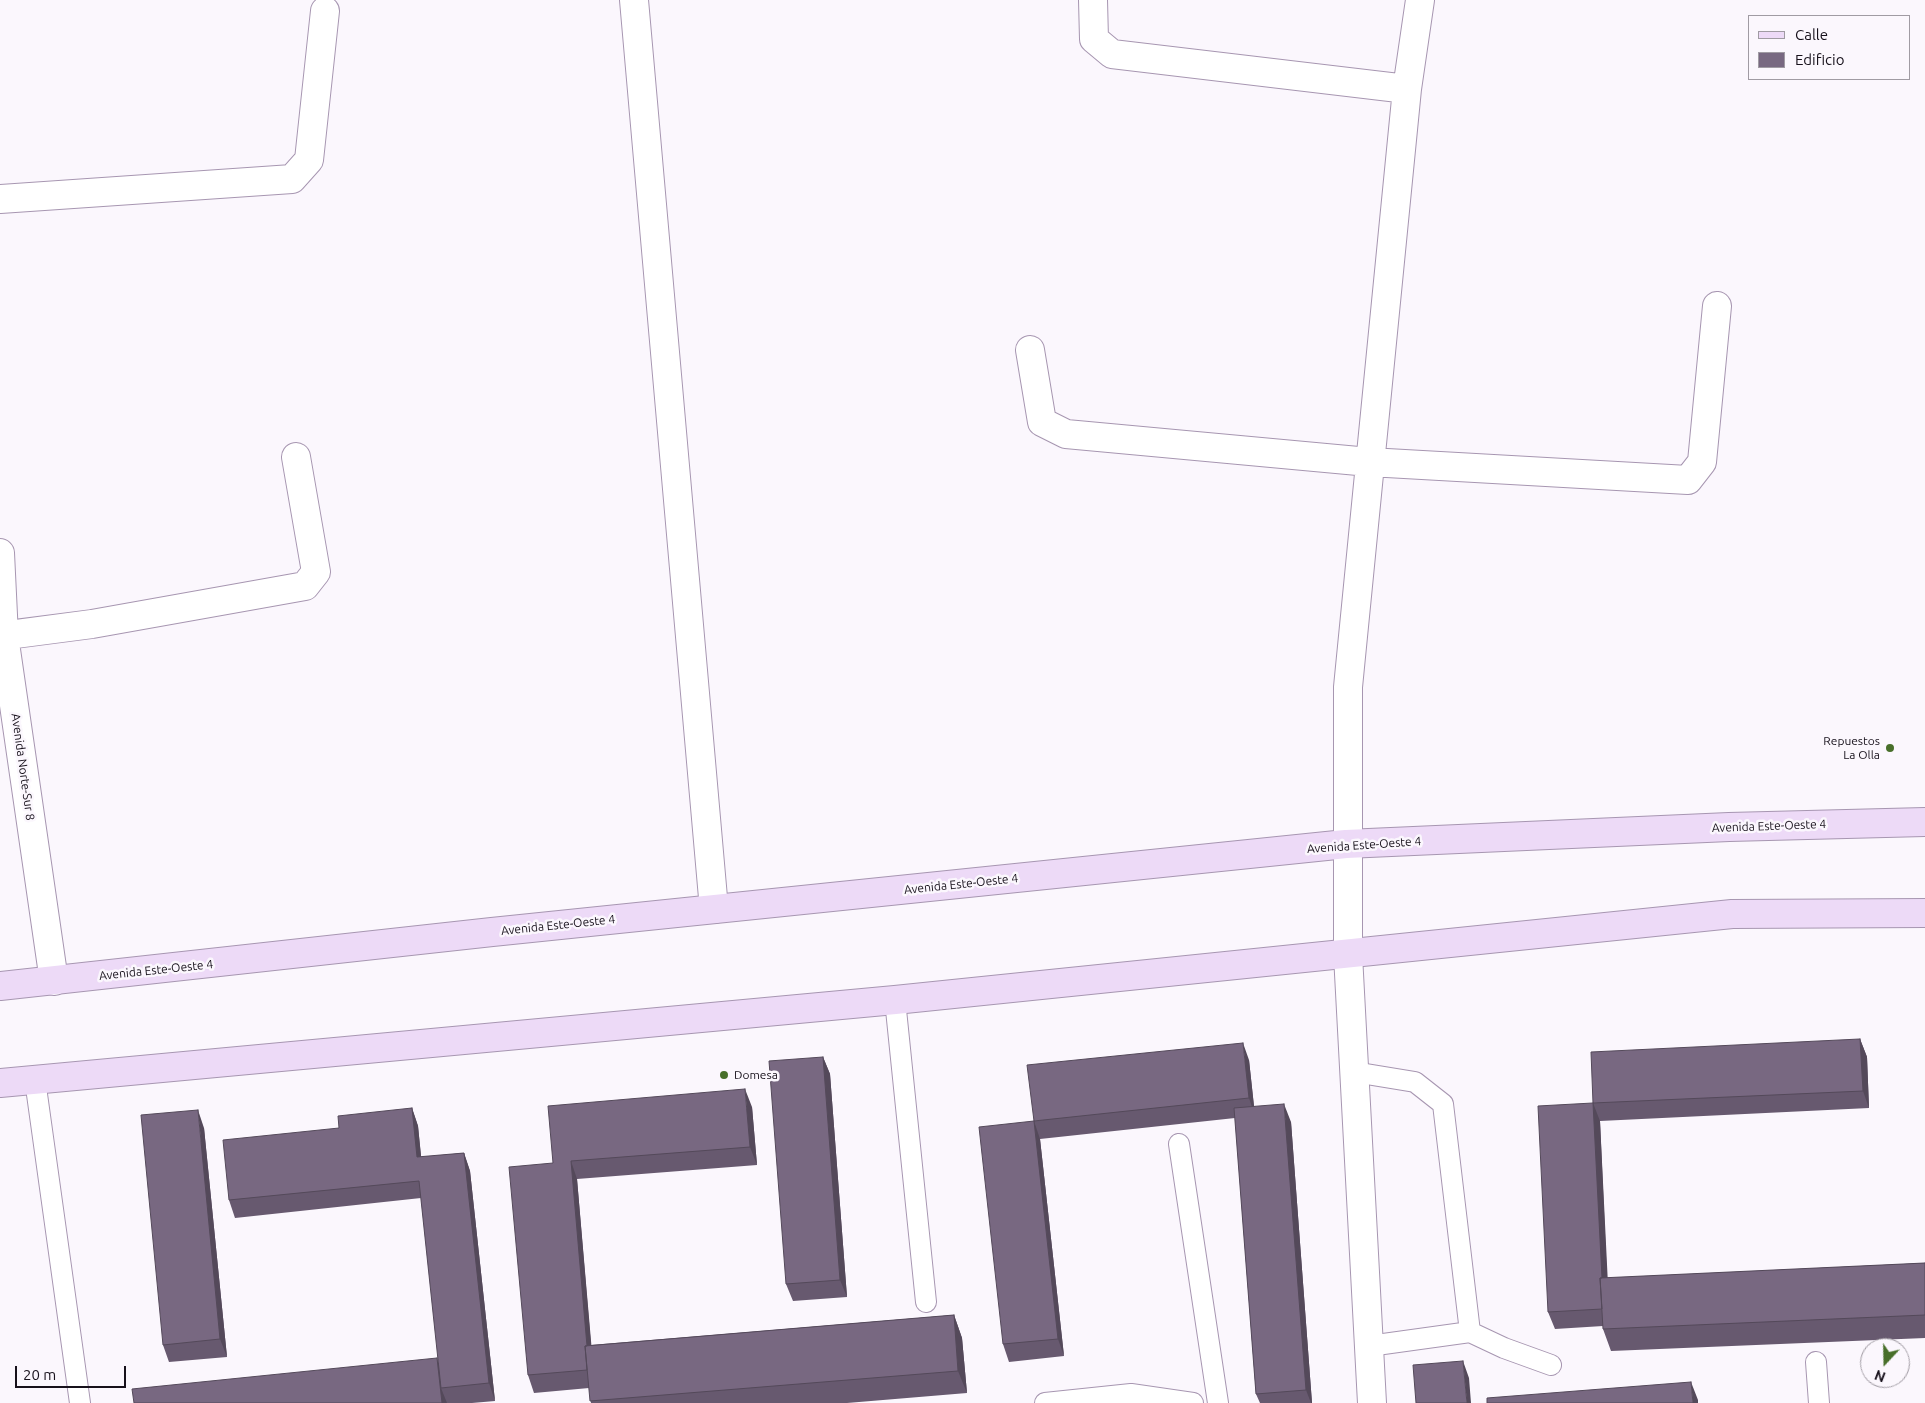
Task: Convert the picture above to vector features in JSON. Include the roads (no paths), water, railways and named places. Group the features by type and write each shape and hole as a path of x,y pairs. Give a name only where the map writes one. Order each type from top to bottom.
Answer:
{"main road":[{"name":"Avenida Este-Oeste 4","path":"0,986 714,909 1346,844 1728,827 1925,822"},
{"path":"0,1083 895,1000 1348,955 1732,914 1925,913"}],"street":[{"path":"634,0 714,909"},
{"path":"1093,0 1094,39 1112,54 1407,90"},
{"path":"1372,1403 1348,955 1346,844 1348,687 1407,90 1420,0"},
{"path":"0,200 292,179 309,160 325,11"},
{"path":"1030,350 1042,422 1066,434 1369,462 1688,480 1702,462 1717,306"},
{"path":"2,636 92,624 305,586 316,572 296,457"},
{"name":"Avenida Norte-Sur 8","path":"0,553 2,636 54,981"}],"lane":[{"path":"895,1000 926,1302"},
{"path":"1354,1072 1415,1082 1443,1104 1470,1332"},
{"path":"35,1080 80,1403"},
{"path":"1178,1144 1218,1403"},
{"path":"1369,1346 1470,1332 1504,1348 1551,1365"},
{"path":"1816,1362 1818,1403"},
{"path":"1045,1403 1131,1394 1193,1403"}],"place":[{"name":"Repuestos La Olla","path":"1890,748"},
{"name":"Domesa","path":"724,1075"}]}
